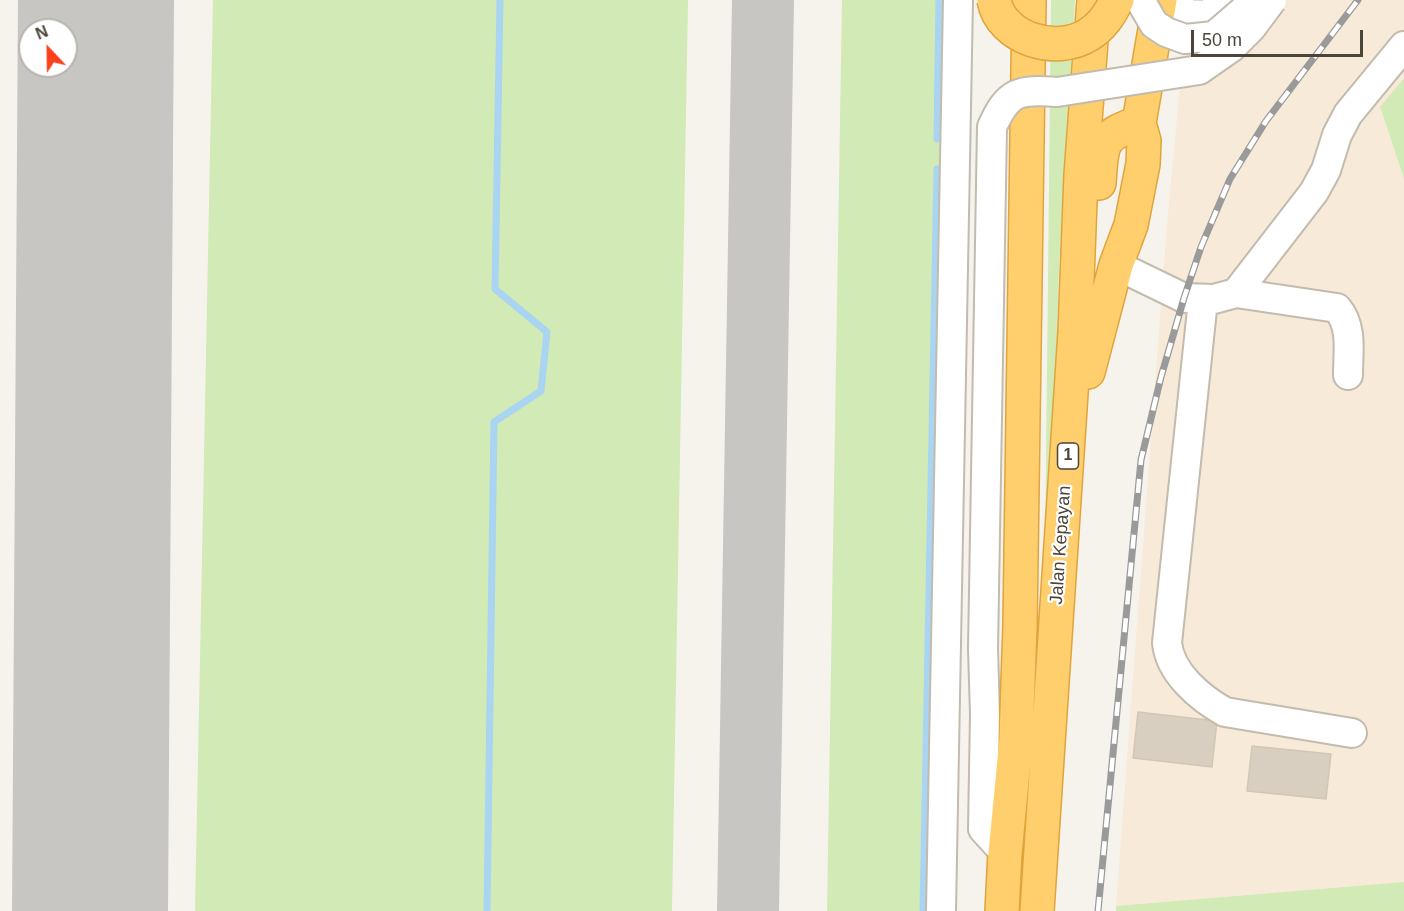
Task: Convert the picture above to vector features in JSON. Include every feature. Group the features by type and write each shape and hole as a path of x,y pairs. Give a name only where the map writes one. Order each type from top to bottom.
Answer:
{"highway":[{"path":"993,0 996,11 1012,29 1029,40 1051,43 1072,42 1088,35 1107,19 1117,0"},
{"name":"Jalan Kepayan","path":"1002,911 1016,739 1020,637 1029,0"},
{"name":"Jalan Kepayan","path":"1037,911 1067,467 1081,175 1094,0"},
{"path":"1067,467 1090,361 1116,265 1131,225 1143,164 1144,141 1139,123 1160,0"},
{"path":"1075,332 1089,284 1102,146 1114,132 1139,123"}],"street":[{"path":"940,911 958,0"},
{"path":"1140,0 1154,24 1166,32 1185,39 1214,36 1255,0"},
{"path":"1174,0 1187,14 1197,15 1207,15 1228,0"},
{"path":"1005,853 983,828 983,649 992,127 1001,107 1017,93 1057,92 1199,70 1232,47 1251,28 1272,0"},
{"path":"1236,293 1314,192 1326,170 1337,135 1348,114 1404,46"},
{"path":"1116,265 1184,298 1203,300 1236,293 1337,308 1344,316 1349,328 1348,375"},
{"path":"1203,300 1167,643 1168,654 1173,666 1201,695 1225,711 1352,733"}],"shaded area":[{"path":"1188,0 1404,0 1404,78 1380,108 1404,179 1404,882 1116,906 1167,224"}],"green space":[{"path":"213,0 688,0 672,911 195,911"},
{"path":"842,0 948,0 931,911 827,911"},
{"path":"1051,0 1075,0 1059,265 1051,552 1045,555"},
{"path":"1404,78 1404,179 1380,107"},
{"path":"1404,882 1404,911 1116,911 1116,906"}],"building":[{"path":"1138,712 1217,721 1212,767 1133,758"},
{"path":"1252,746 1331,754 1326,799 1247,791"}],"waterway":[{"path":"487,911 494,422 541,391 547,332 495,289 500,0"},
{"path":"937,139 939,0"},
{"path":"923,911 937,169"}],"taxiway":[{"path":"748,911 763,0"}],"runway":[{"path":"90,911 96,0"}],"railway":[{"path":"1098,911 1141,460 1161,377 1201,247 1230,179 1266,121 1358,0"}]}
